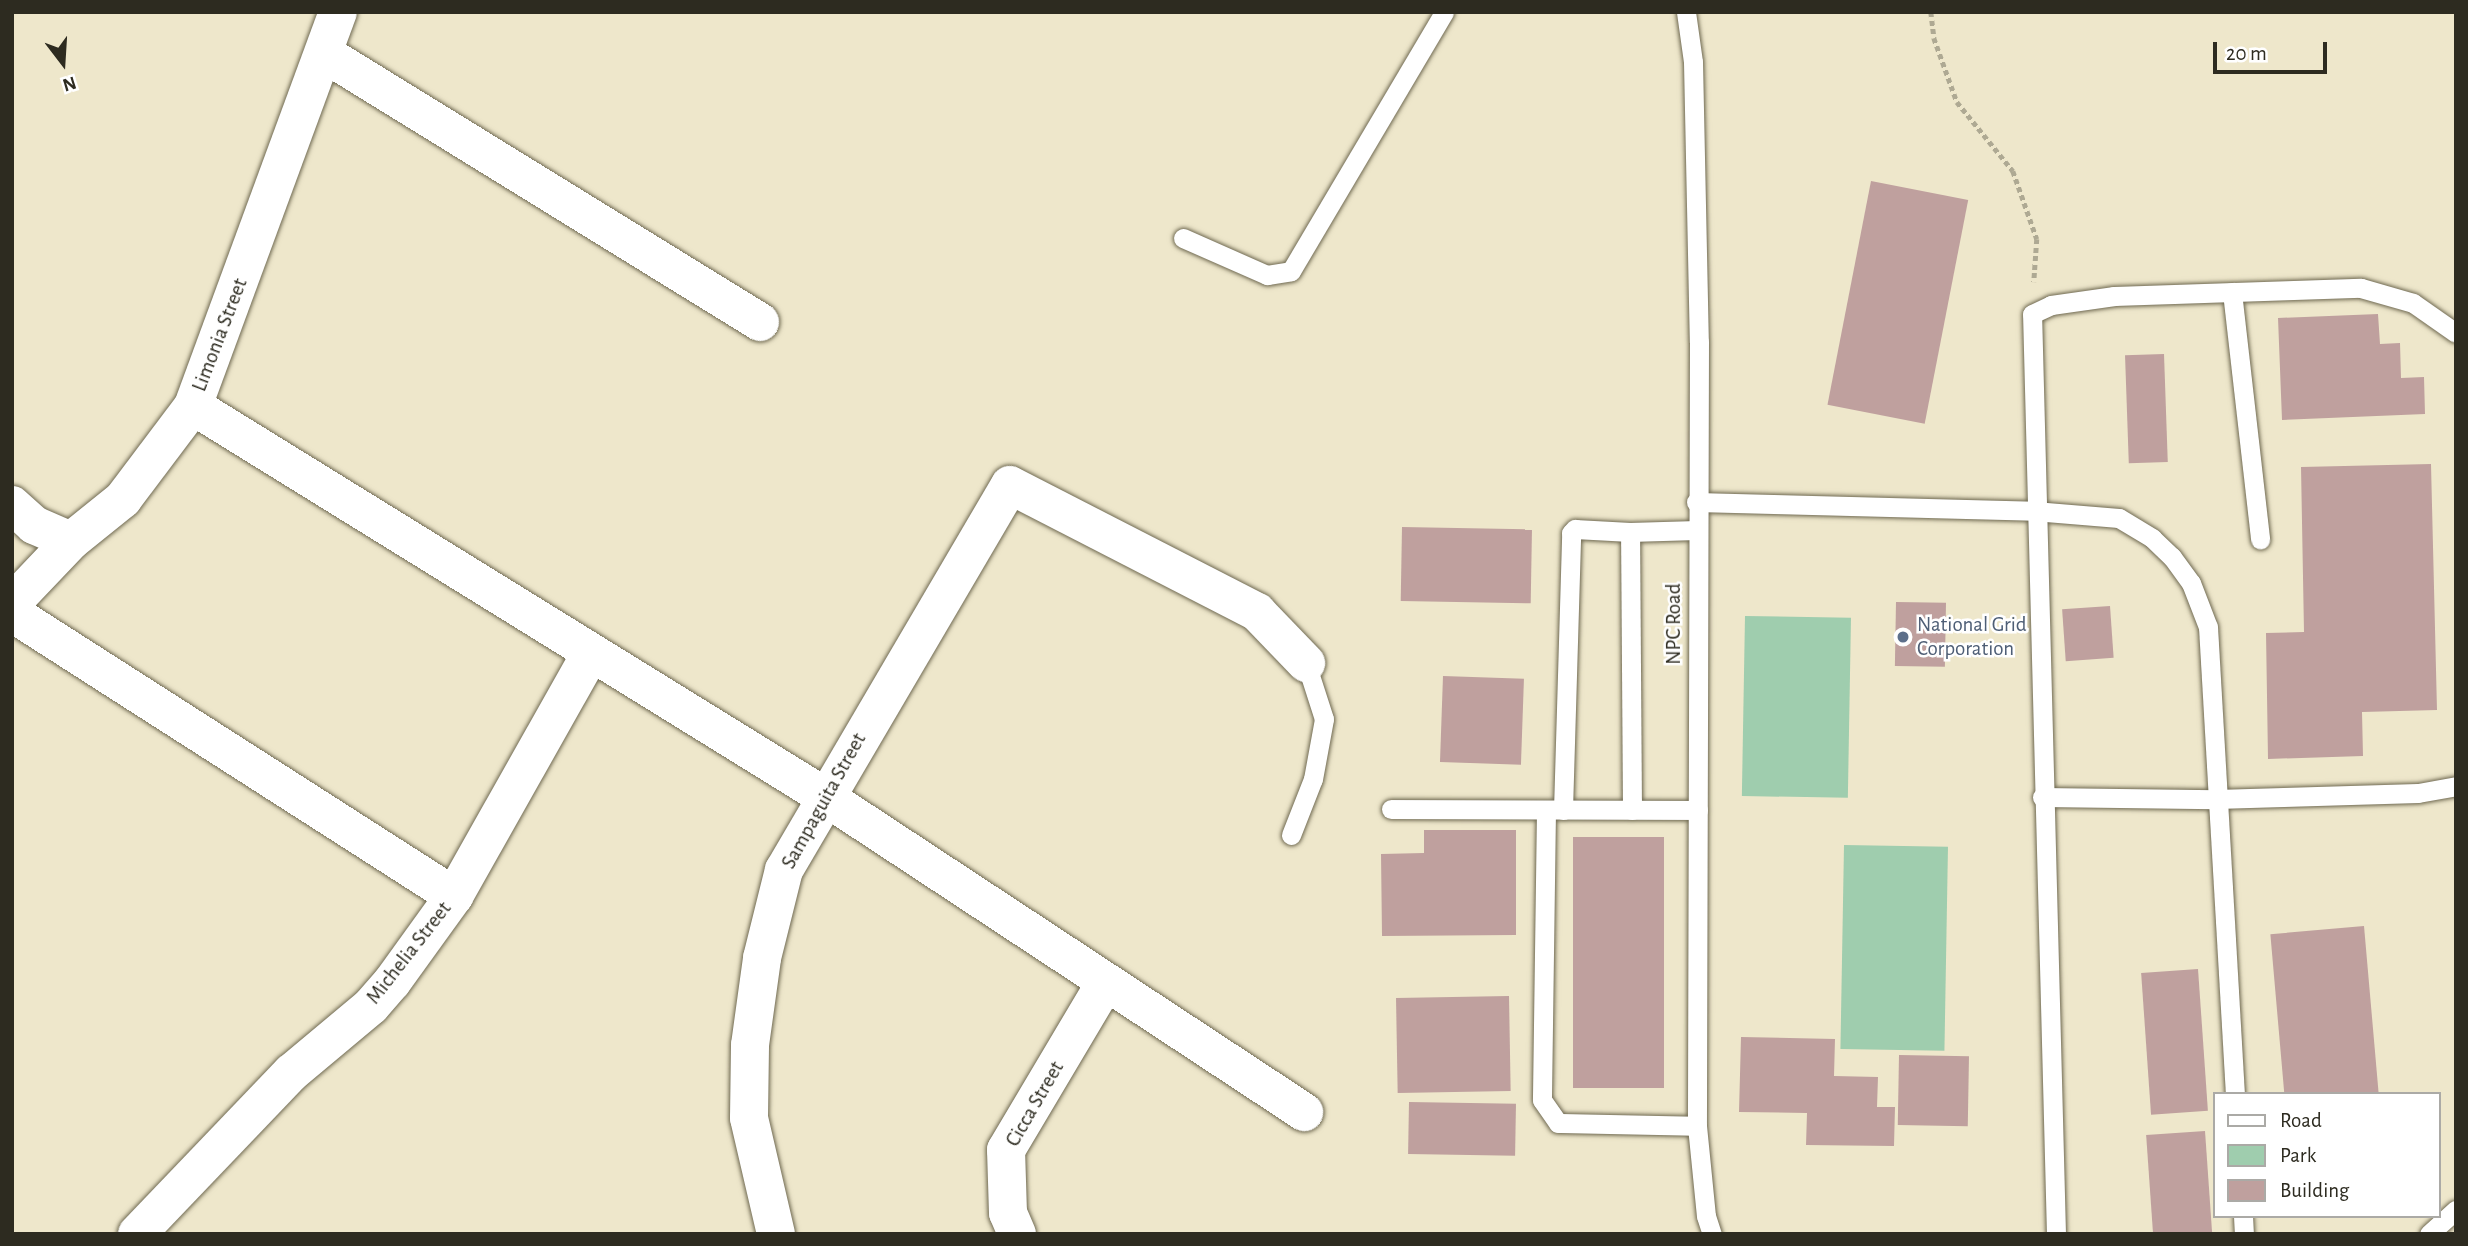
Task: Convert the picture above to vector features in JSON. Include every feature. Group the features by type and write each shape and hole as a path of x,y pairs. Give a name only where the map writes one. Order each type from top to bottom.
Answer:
{"street":[{"name":"Limonia Street","path":"12,603 71,541 123,499 160,456 193,406 325,54 338,12"},
{"path":"325,54 760,322"},
{"path":"193,406 590,654 824,796 1304,1112"},
{"name":"Sampaguita Street","path":"776,1234 748,1118 750,1045 762,958 784,870 824,796 1010,485 1257,612 1306,663"},
{"path":"12,505 34,525 71,541"},
{"path":"12,613 454,896"},
{"name":"Michelia Street","path":"142,1231 291,1073 371,1006 454,896 590,654"},
{"name":"Cicca Street","path":"1017,1234 1008,1213 1006,1150 1105,983"}],"lane":[{"path":"1183,238 1267,275 1291,271 1444,12"},
{"name":"NPC Road","path":"1686,12 1693,62 1698,302 1697,1126 1706,1216 1712,1234"},
{"path":"2056,1234 2034,511 2032,314 2051,305 2115,296 2361,288 2413,303 2456,334"},
{"path":"2232,292 2260,538"},
{"path":"1696,502 2034,511 2119,519 2152,538 2191,583 2208,628 2235,1092"},
{"path":"1696,530 1630,532 1575,528 1571,533 1542,1100 1558,1123 1697,1126"},
{"path":"1630,532 1632,810"},
{"path":"1291,835 1313,779 1324,719 1306,663"},
{"path":"2042,797 2216,799 2418,793 2456,786"},
{"path":"1391,809 1698,810"},
{"path":"2428,1234 2456,1210"}],"path":[{"path":"1931,12 1934,38 1957,102 2013,171 2036,239 2032,314"}],"green space":[{"path":"1745,616 1851,618 1848,798 1742,796"},
{"path":"1844,845 1948,847 1944,1051 1840,1049"}],"building":[{"path":"1871,181 1968,200 1925,424 1827,405"},
{"path":"2378,314 2380,344 2400,343 2401,378 2424,377 2425,414 2282,420 2278,318"},
{"path":"2164,354 2168,462 2129,463 2125,355"},
{"path":"2431,464 2437,710 2362,712 2363,756 2268,759 2266,633 2304,632 2301,467"},
{"path":"1402,527 1532,529 1531,603 1401,601"},
{"path":"1896,602 1946,603 1945,667 1895,666"},
{"path":"2110,606 2114,658 2066,661 2062,609"},
{"path":"1443,676 1524,679 1521,765 1440,762"},
{"path":"1424,830 1516,830 1516,935 1382,936 1381,854 1424,853"},
{"path":"1573,837 1664,837 1664,1088 1573,1088"},
{"path":"2364,926 2379,1092 2284,1092 2270,934"},
{"path":"2198,969 2208,1111 2151,1115 2141,973"},
{"path":"1509,996 1511,1091 1398,1093 1396,998"},
{"path":"1741,1037 1835,1039 1834,1076 1878,1077 1877,1107 1895,1107 1894,1146 1806,1145 1807,1113 1739,1112"},
{"path":"1899,1055 1969,1056 1968,1126 1898,1125"},
{"path":"1409,1102 1516,1104 1515,1156 1408,1154"},
{"path":"2205,1131 2212,1234 2153,1234 2146,1135"}],"place":[{"name":"National Grid Corporation","path":"1903,637"}]}
